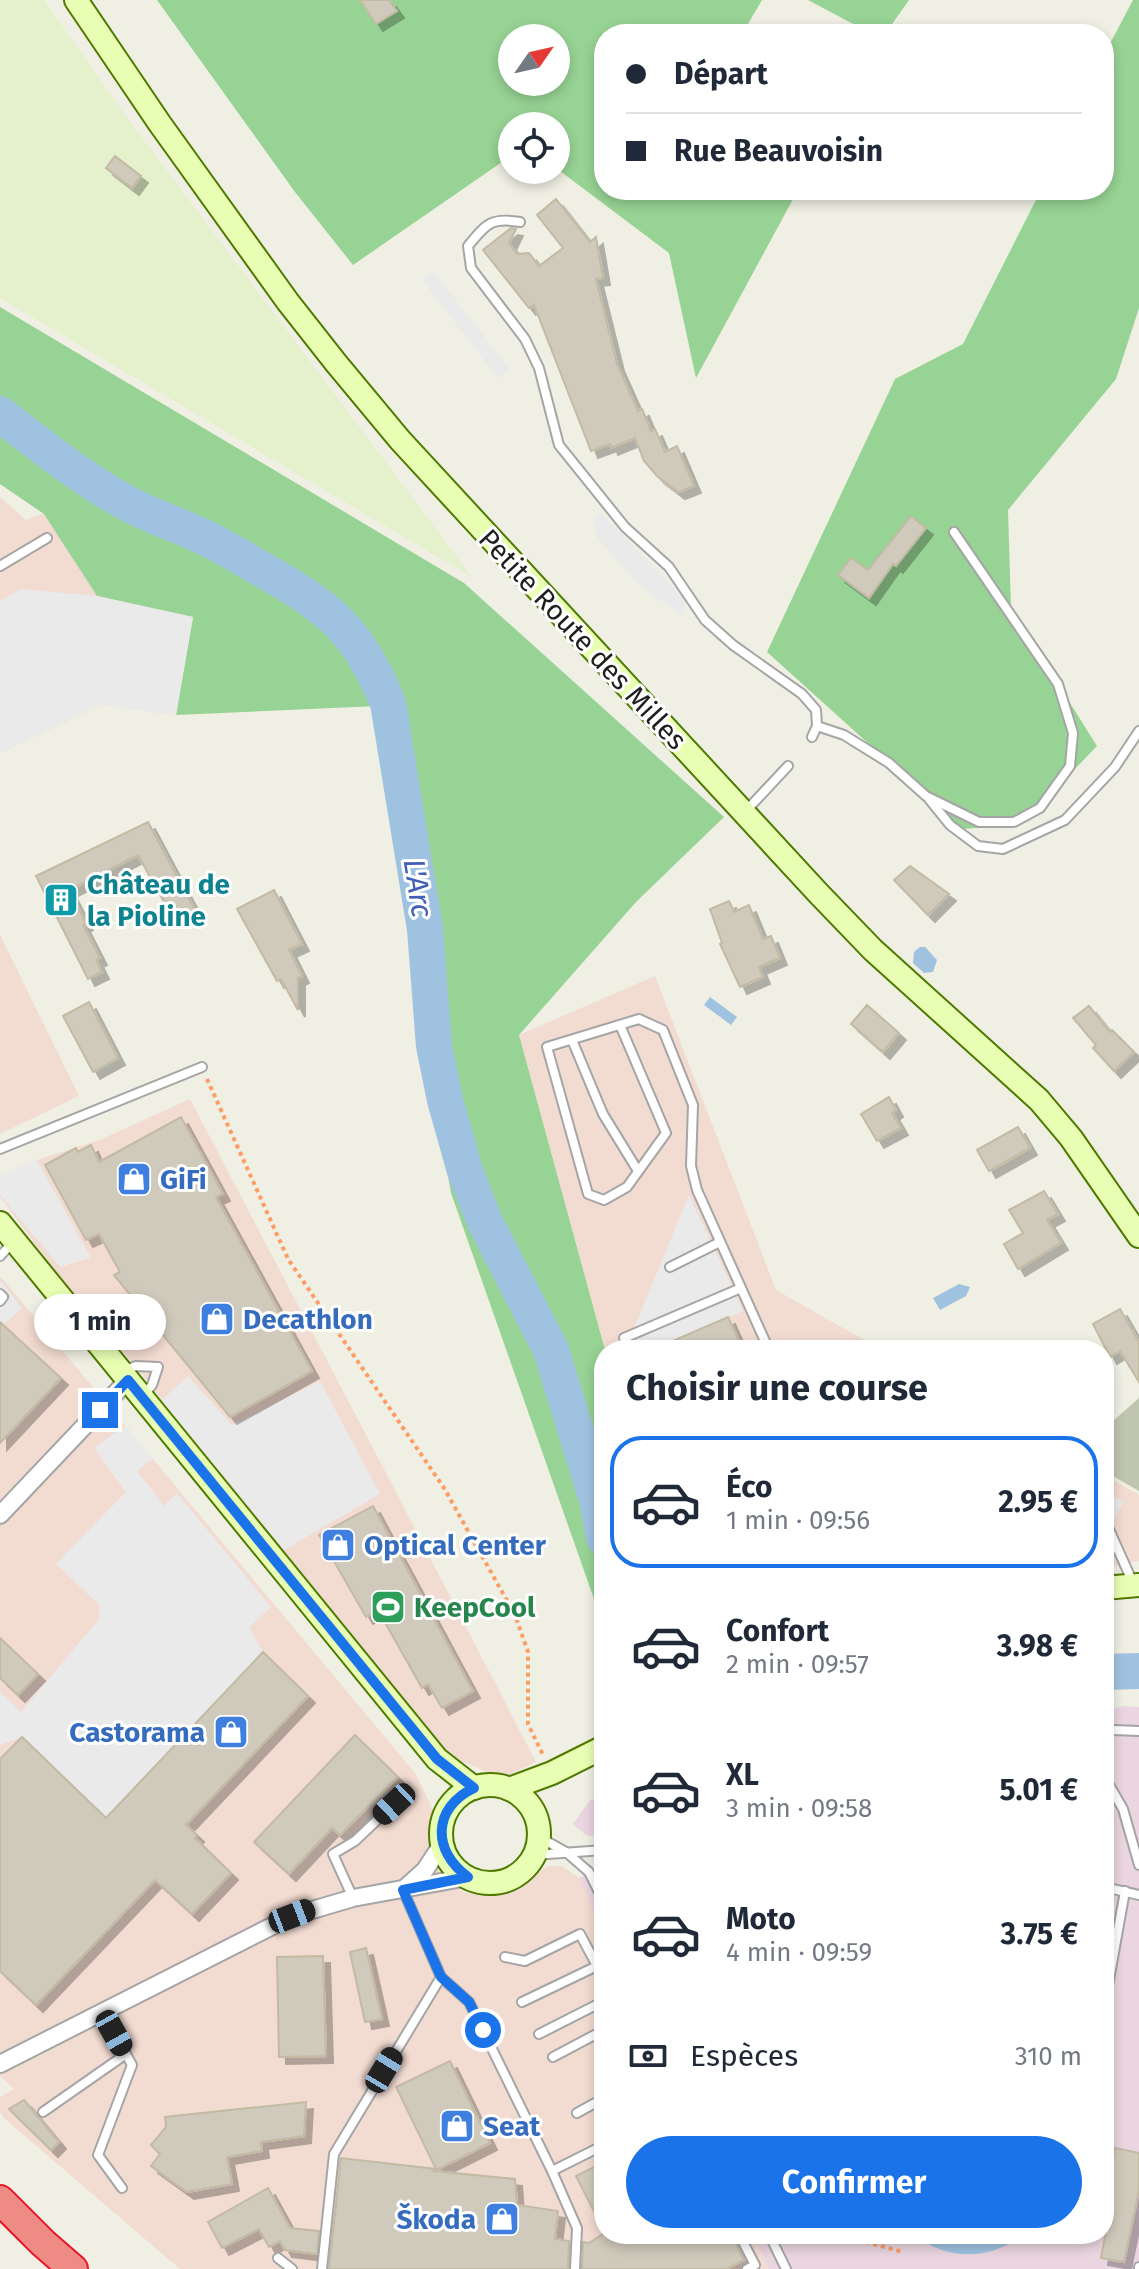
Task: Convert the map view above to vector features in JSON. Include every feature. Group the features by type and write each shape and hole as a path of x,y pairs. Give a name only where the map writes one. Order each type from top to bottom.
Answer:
{"highway":[{"path":"0,2200 73,2269"}],"main road":[{"name":"Petite Route des Milles","path":"76,0 160,124 288,302 400,440 873,950 1039,1100 1071,1138 1139,1236"},
{"path":"5,1240 130,1383 437,1759 474,1788"},
{"path":"1114,1587 1136,1585"},
{"path":"509,1789 594,1752"},
{"path":"437,1759 447,1810"},
{"path":"536,1837 530,1806 509,1789 497,1785 474,1788 454,1800 447,1810 441,1832 447,1857 468,1877 482,1882 498,1882 513,1877 525,1868 536,1837 545,1795 564,1767"}],"street":[{"path":"0,1515 130,1383"},
{"path":"403,1890 425,1870 442,1844"},
{"path":"0,2064 292,1916 353,1898 468,1877"}],"lane":[{"path":"520,222 500,219 483,228 468,246 471,268 525,339 539,368 559,445 625,527 669,567 705,620 733,645 802,694 816,710 817,726 812,737"},
{"path":"926,796 979,822 1014,822 1040,808 1070,766 1073,733 1058,684 954,532"},
{"path":"0,566 47,538"},
{"path":"817,726 844,735 889,763 926,796 950,825 978,846 1003,849 1065,820 1115,767 1139,731"},
{"path":"744,813 788,766"},
{"path":"620,1025 666,1133 627,1187 604,1200 588,1194 547,1047 639,1019 663,1030 693,1105 691,1166 697,1190 764,1340"},
{"path":"572,1040 603,1114 638,1171"},
{"path":"0,1149 202,1067"},
{"path":"670,1267 720,1242"},
{"path":"624,1338 741,1288"},
{"path":"0,1294 3,1297 0,1301"},
{"path":"1114,1541 1136,1585"},
{"path":"1114,1732 1139,1731"},
{"path":"1114,1793 1123,1809 1139,1865"},
{"path":"353,1898 333,1854 355,1841 394,1804"},
{"path":"536,1837 566,1852 589,1872 594,1882"},
{"path":"536,1837 566,1852 594,1851"},
{"path":"1114,1889 1139,1895"},
{"path":"403,1890 441,1977 469,2002 552,2171 577,2228 575,2269"},
{"path":"1114,1952 1125,1891"},
{"path":"505,1957 525,1961 580,1934 594,1960"},
{"path":"522,2002 594,1967"},
{"path":"322,2269 334,2154 441,1977"},
{"path":"539,2034 594,2006"},
{"path":"102,2012 132,2065 98,2155 122,2188"},
{"path":"553,2057 594,2035"},
{"path":"43,2112 126,2054"},
{"path":"577,2113 594,2104"},
{"path":"552,2171 594,2150"},
{"path":"744,2244 755,2265 747,2269"},
{"path":"774,2244 786,2269"},
{"path":"278,2258 292,2269"}],"path":[{"path":"202,1067 288,1259 444,1488 515,1615 528,1652 528,1724 564,1767"},
{"path":"877,2244 903,2252"}],"shaded area":[{"path":"0,0 44,0 131,123 472,577 0,298"},
{"path":"433,271 510,369 498,378 422,280"},
{"path":"0,497 26,520 44,513 97,596 193,617 176,715 102,705 0,753"},
{"path":"600,512 686,600 682,615 638,585 597,537 593,520"},
{"path":"21,589 97,596 193,617 176,715 102,705 0,753 0,601"},
{"path":"0,935 79,1096 0,1134"},
{"path":"655,976 776,1290 864,1340 602,1340 519,1035"},
{"path":"190,1099 536,1762 502,1778 459,1760 436,1742 53,1268 0,1197 0,1176 37,1160 102,1139"},
{"path":"37,1160 91,1258 60,1267 0,1195 0,1176"},
{"path":"689,1195 743,1311 676,1340 629,1340"},
{"path":"0,1276 415,1773 435,1814 431,1848 462,1892 493,1895 511,1889 549,1866 562,1866 579,1878 594,1910 594,2244 757,2244 769,2269 180,2269 4,2118 0,2112 0,2097 14,2089 0,2076"},
{"path":"0,1280 22,1308 0,1328"},
{"path":"188,1376 232,1425 320,1381 380,1494 284,1550 162,1400"},
{"path":"1139,1398 1139,1491 1114,1477 1114,1420"},
{"path":"126,1425 153,1459 137,1471 164,1506 177,1493 271,1607 249,1627 263,1652 105,1818 22,1737 0,1745 0,1692 21,1712 99,1619 99,1605 56,1564 126,1492 94,1448"},
{"path":"1114,1481 1139,1495 1139,1561 1114,1565"},
{"path":"1114,1496 1124,1502 1114,1518"},
{"path":"1139,1707 1139,2269 769,2269 757,2244 1114,2244 1114,1708"},
{"path":"591,1799 594,1800 594,1836 586,1835 573,1824"},
{"path":"594,1870 594,1910 579,1878"}],"green space":[{"path":"157,0 762,0 748,24 594,24 594,197 570,179 570,112 498,112 498,165 353,265 295,192"},
{"path":"808,0 909,0 892,24 853,24"},
{"path":"1133,0 1139,0 1139,308 1116,379 1008,510 1011,609 1097,746 1022,824 963,829 767,652 895,379 963,344 1036,200 1114,200 1114,36"},
{"path":"599,200 793,200 696,378 669,253"},
{"path":"0,307 464,583 724,817 636,902 519,1035 602,1340 594,1340 594,1599 451,1193 423,1030 377,706 176,715 193,617 97,596 44,514 0,484"}],"water":[{"path":"925,947 937,960 933,972 924,973 913,963 914,952"},
{"path":"710,997 737,1017 731,1025 704,1005"},
{"path":"959,1284 970,1287 966,1296 940,1310 933,1298"},
{"path":"928,2244 1009,2244 983,2253 954,2253"}],"building":[{"path":"360,0 389,0 397,11 376,24"},
{"path":"115,156 141,176 132,188 106,168"},
{"path":"556,199 590,242 596,237 603,278 596,279 617,364 638,411 642,409 651,431 655,429 665,452 677,446 694,486 678,492 657,476 644,461 635,438 611,448 610,444 591,451 534,305 529,308 483,250 511,228 516,229 509,243 517,254 529,253 539,266 563,248 537,215"},
{"path":"911,516 926,528 896,566 893,564 869,598 838,575 851,558 868,570"},
{"name":"Château de la Pioline","path":"148,822 195,910 174,920 138,855 69,890 100,958 96,960 102,972 88,979 36,876"},
{"path":"910,866 949,894 928,915 894,880"},
{"path":"274,890 302,944 289,950 302,976 298,978 298,1010 281,979 277,981 237,909"},
{"path":"729,901 734,912 749,905 763,939 771,936 780,958 759,967 763,977 740,987 720,944 710,909"},
{"path":"89,1002 118,1058 93,1072 63,1016"},
{"path":"867,1005 899,1033 883,1052 851,1024"},
{"path":"1089,1006 1110,1032 1112,1030 1134,1052 1114,1071 1093,1048 1096,1045 1073,1018"},
{"path":"889,1097 896,1110 892,1113 901,1128 877,1141 861,1114"},
{"path":"181,1117 223,1194 216,1197 312,1371 230,1417 114,1275 120,1272 99,1234 86,1240 45,1165 76,1148 78,1152 91,1145 99,1162"},
{"path":"1018,1127 1030,1148 989,1171 977,1150"},
{"path":"1044,1191 1058,1214 1047,1220 1061,1243 1018,1269 1004,1244 1023,1233 1009,1210"},
{"path":"1120,1309 1139,1342 1139,1382 1120,1351 1114,1355 1114,1340 1101,1340 1093,1324"},
{"path":"728,1317 738,1340 675,1340"},
{"path":"0,1322 61,1378 0,1443"},
{"path":"373,1506 473,1691 442,1708 428,1684 422,1688 378,1610 366,1617 319,1535"},
{"name":"Castorama","path":"0,1638 38,1674 18,1695 0,1678"},
{"path":"263,1652 308,1696 186,1825 231,1873 192,1914 155,1880 36,2005 0,1971 0,1759 22,1737 106,1818"},
{"path":"355,1735 398,1777 340,1835 332,1828 289,1874 254,1842"},
{"path":"366,1948 382,2019 365,2022 350,1952"},
{"path":"323,1956 326,2056 279,2057 277,1957"},
{"path":"450,2061 490,2143 434,2171 515,2179 517,2205 558,2211 555,2239 569,2241 568,2269 329,2269 341,2158 436,2169 396,2087"},
{"path":"24,2100 59,2142 51,2150 9,2109"},
{"path":"306,2102 304,2136 261,2142 262,2151 227,2157 232,2184 187,2192 151,2166 160,2154 151,2145 166,2127 165,2117"},
{"path":"1115,2148 1139,2153 1139,2190 1124,2262 1101,2258 1104,2244 1114,2244"},
{"path":"594,2167 594,2211 576,2176"},
{"path":"268,2188 290,2228 319,2231 317,2254 285,2250 280,2241 269,2247 259,2229 222,2248 208,2222"},
{"path":"594,2240 594,2244 736,2244 744,2260 726,2269 582,2269 583,2242"}],"waterway":[{"name":"L'Arc","path":"0,414 108,492 212,541 302,593 337,621 364,655 388,703 425,929 434,1046 445,1100 465,1171 485,1222 551,1350 594,1490"},
{"name":"L'Arc","path":"1114,1672 1139,1671"}],"place":[{"name":"Château de la Pioline","path":"61,900"},
{"name":"GiFi","path":"134,1179"},
{"name":"Decathlon","path":"217,1319"},
{"name":"Optical Center","path":"338,1545"},
{"name":"KeepCool","path":"388,1607"},
{"name":"Castorama","path":"231,1732"},
{"name":"Seat","path":"457,2126"},
{"name":"Škoda","path":"502,2219"}],"route":[{"path":"100,1410 128,1380 437,1759 474,1788 454,1800 447,1810 441,1832 447,1857 456,1869 468,1877 403,1890 441,1977 469,2002 483,2030"}]}
